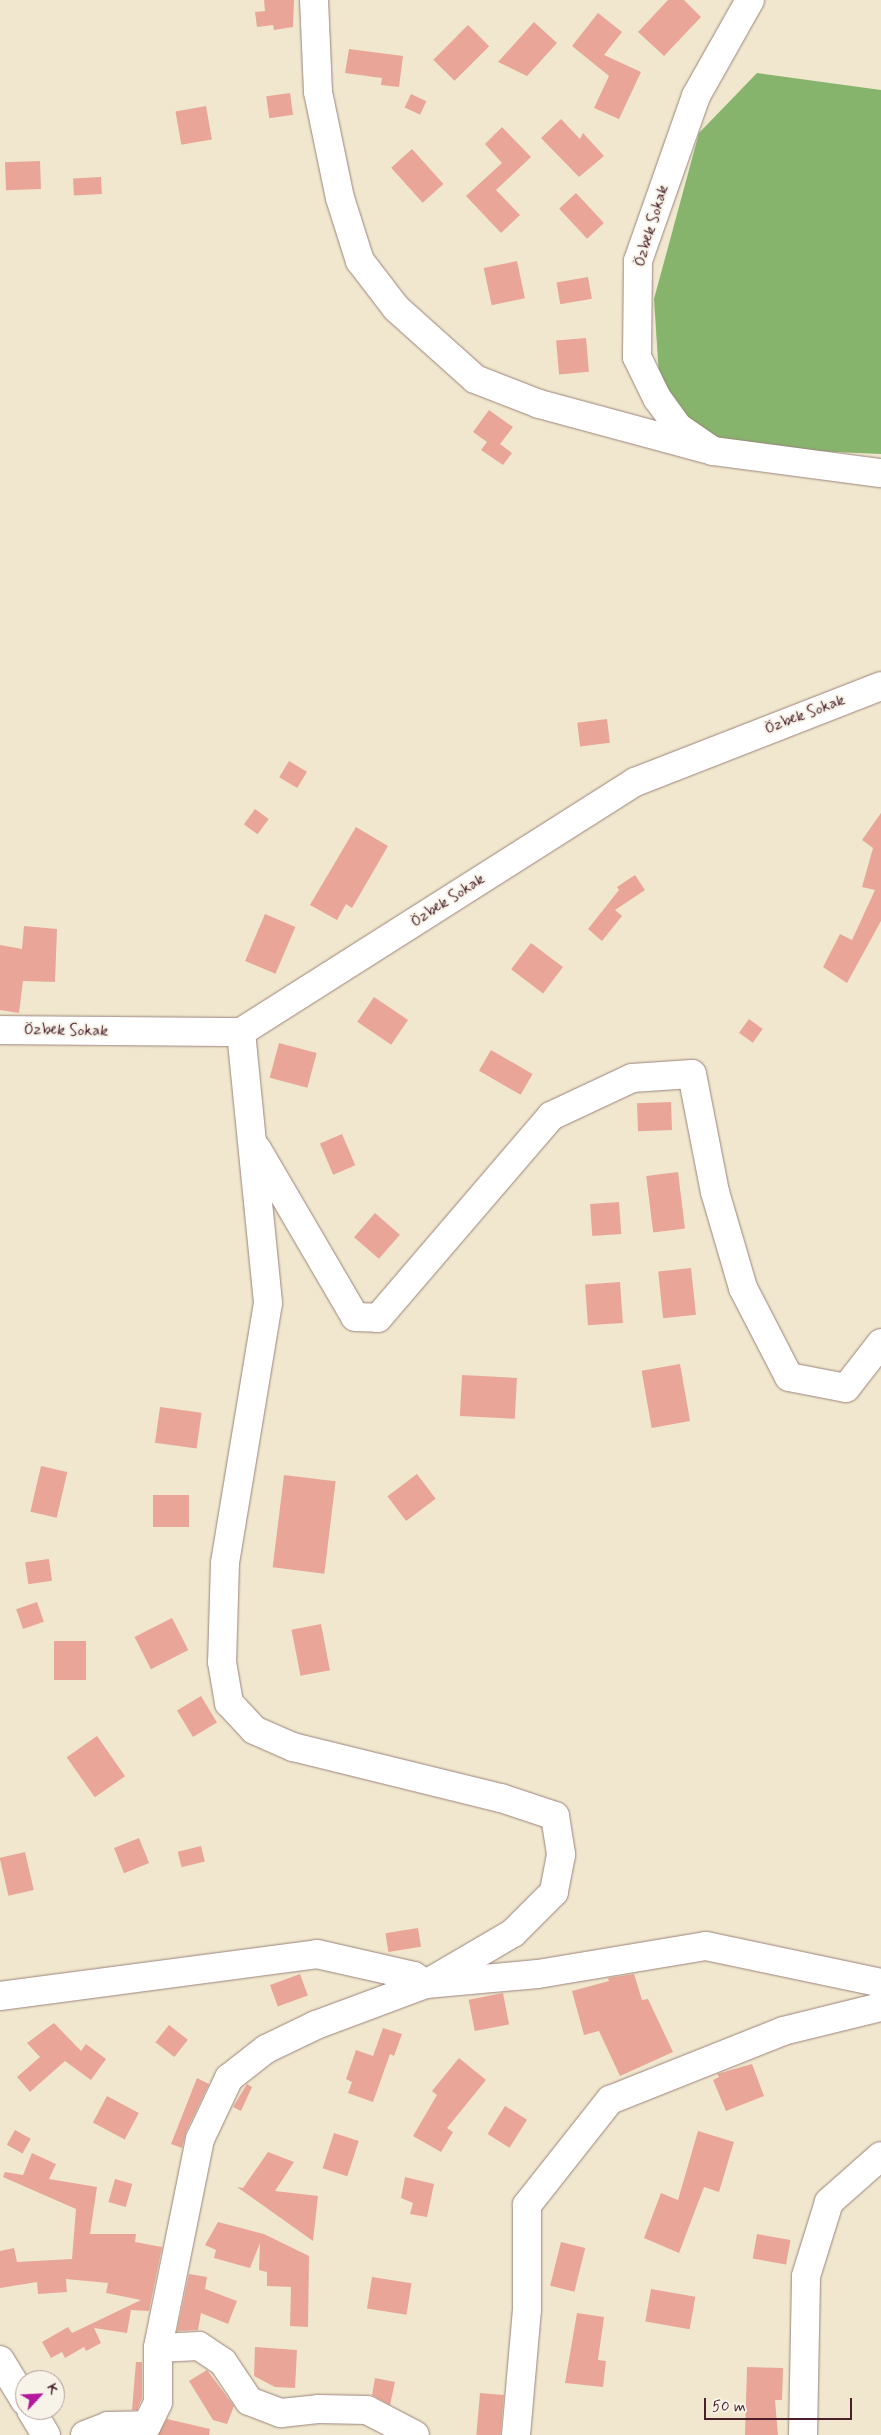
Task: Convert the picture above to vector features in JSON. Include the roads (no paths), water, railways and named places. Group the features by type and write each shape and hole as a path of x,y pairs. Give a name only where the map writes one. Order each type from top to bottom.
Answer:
{"street":[{"path":"314,0 318,92 340,198 360,260 396,308 475,379 539,404 713,451"},
{"name":"Özbek Sokak","path":"750,0 696,96 638,260 637,357 657,398 678,427 713,451 881,473"},
{"name":"Özbek Sokak","path":"0,1030 241,1032 635,782 881,686"},
{"path":"85,2435 108,2426 147,2425 158,2402 158,2348 200,2139 230,2078 274,2045 343,2014 426,1984 513,1933 554,1892 561,1855 555,1816 501,1798 293,1747 254,1730 229,1703 222,1662 225,1563 268,1303 241,1032"},
{"path":"252,1142 355,1317 378,1318 551,1116 632,1078 692,1074 714,1192 744,1288 788,1377 846,1388 881,1343"},
{"path":"0,1996 317,1954 414,1976 426,1984 538,1974 706,1946 881,1984"},
{"path":"516,2435 527,2309 527,2205 610,2100 783,2031 881,2007"},
{"path":"803,2435 806,2276 829,2202 881,2156"},
{"path":"158,2348 200,2346 223,2362 250,2401 281,2413 318,2409 367,2410 415,2435"},
{"path":"0,2360 15,2385"},
{"path":"37,2420 46,2435"}]}
